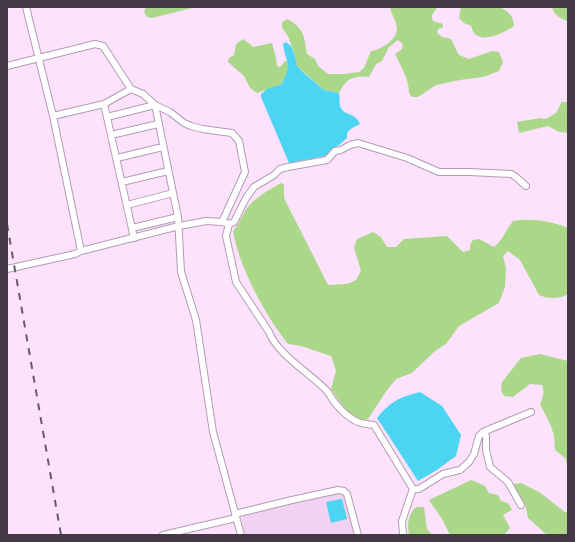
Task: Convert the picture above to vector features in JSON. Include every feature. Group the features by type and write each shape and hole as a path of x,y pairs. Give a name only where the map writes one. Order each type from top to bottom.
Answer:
{"street":[{"path":"26,7 40,58 53,116 80,251"},
{"path":"7,66 100,44 103,46 131,89 143,94 155,105 170,112 184,123 202,129 227,131 232,133 239,141 245,172 222,222"},
{"path":"53,116 104,104 131,89"},
{"path":"104,104 134,238"},
{"path":"107,117 155,105"},
{"path":"155,105 178,217 181,272 196,320 213,432 241,535"},
{"path":"111,135 158,124"},
{"path":"7,269 75,254 80,251 179,226 206,221 229,224 234,222 246,198 254,187 268,180 280,169 294,165 327,160 335,151 341,150 354,143 389,152 440,172 511,174 526,186"},
{"path":"117,158 163,147"},
{"path":"122,182 168,171"},
{"path":"127,205 173,193"},
{"path":"132,228 178,217"},
{"path":"229,224 226,236 236,282 270,332 272,340 297,366 328,392 335,403 346,414 354,420 374,425 414,489"},
{"path":"414,489 419,489 443,474 460,470 469,462 474,454 479,436 482,432 531,412"},
{"path":"482,432 486,436 486,450 490,467 508,482 521,505"},
{"path":"403,535 402,521 414,489"},
{"path":"163,535 292,500 338,490 344,491 347,494 358,535"}],"shaded area":[{"path":"339,493 347,498 357,535 244,535 241,521 244,516 299,500"}],"green space":[{"path":"146,7 192,8 152,18 147,17 144,12"},
{"path":"390,7 438,7 433,14 432,19 433,21 443,24 443,27 438,29 437,33 442,37 451,39 459,55 469,59 492,51 499,52 503,62 499,71 483,77 436,85 418,97 412,97 409,93 406,78 395,54 402,49 403,44 398,40 389,47 382,61 376,64 369,77 354,77 344,84 339,93 324,90 297,66 288,36 282,28 282,22 287,19 297,26 303,34 307,54 315,59 318,66 328,74 359,72 364,68 371,51 379,49 387,44 396,33 397,26"},
{"path":"461,7 499,7 510,14 514,26 495,36 479,36 474,33 471,26 464,23 459,18"},
{"path":"552,7 568,7 568,21 558,16"},
{"path":"243,39 253,47 272,43 277,66 280,67 285,61 288,61 289,70 282,84 257,93 250,88 244,76 228,62 229,58 234,55 236,44"},
{"path":"562,102 568,102 568,133 559,132 548,126 519,133 517,122 540,118 546,119 556,113"},
{"path":"281,183 284,185 284,198 328,285 347,284 356,280 361,271 354,248 357,239 373,232 381,237 387,247 396,247 404,239 447,236 463,252 470,250 470,245 473,240 479,239 494,247 502,239 513,221 534,220 548,222 568,228 568,294 562,297 554,298 539,295 520,260 508,251 503,256 506,268 505,287 499,303 459,326 446,344 435,351 412,373 396,379 368,419 362,421 354,418 344,408 331,389 336,371 331,356 301,346 288,344 262,305 254,290 236,245 233,231 248,207 259,196"},
{"path":"540,354 568,361 568,467 565,458 555,450 554,436 551,426 540,404 543,394 542,385 530,384 513,397 504,396 501,390 502,382 521,358"},
{"path":"471,480 485,486 489,493 498,495 501,501 508,503 512,510 503,515 510,528 504,535 450,535 442,519 429,500"},
{"path":"521,483 539,492 565,512 568,512 568,535 547,535 528,518 525,504 515,490 514,484"},
{"path":"416,507 424,507 427,529 433,535 409,535 409,520 411,513"}],"water":[{"path":"286,42 291,46 297,66 324,90 339,93 341,108 358,120 360,124 350,129 347,138 325,156 289,163 261,97 261,94 267,89 282,84 288,67 283,44"},
{"path":"420,392 442,406 461,435 456,456 437,470 418,481 377,418 391,404 406,396"},
{"path":"342,499 347,519 331,523 326,502"}],"railway":[{"path":"7,224 61,535"}]}
